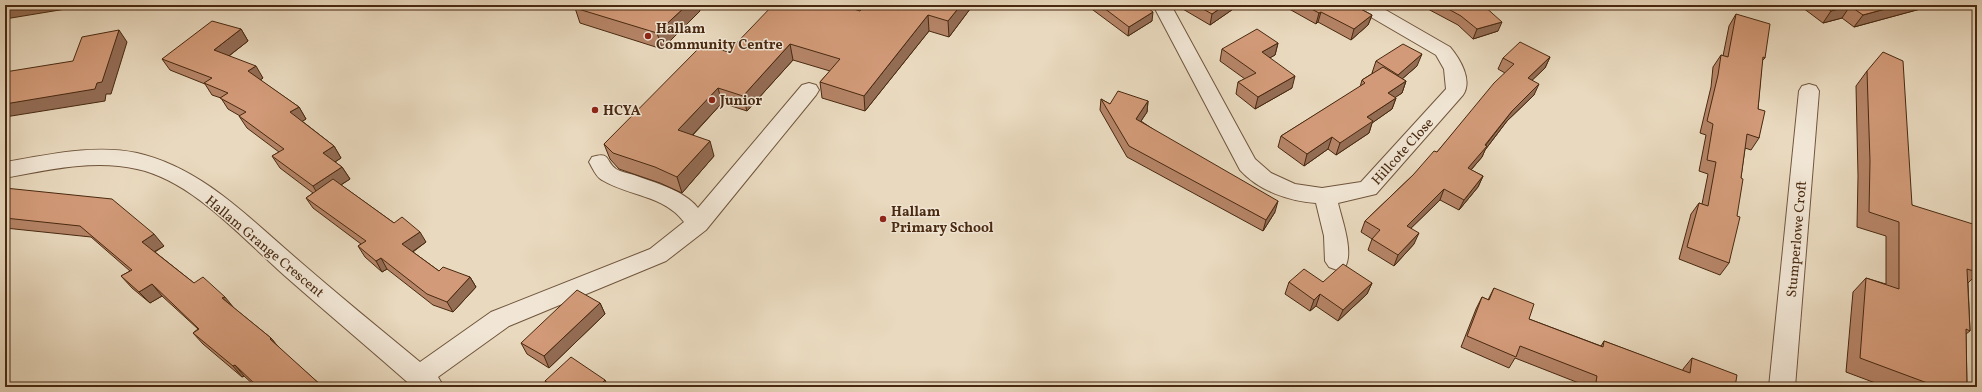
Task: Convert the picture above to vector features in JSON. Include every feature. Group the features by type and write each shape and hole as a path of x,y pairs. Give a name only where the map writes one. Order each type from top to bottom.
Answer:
{"street":[{"name":"Hillcote Close","path":"1162,5 1220,115 1250,167 1263,177 1281,187 1305,195 1326,197 1348,195 1368,188 1456,90 1456,72 1450,60 1443,51 1364,5"},
{"path":"425,382 500,319 658,255 698,224 809,90"},
{"name":"Stumperlowe Croft","path":"1782,387 1809,91"},
{"name":"Hallam Grange Crescent","path":"5,170 71,160 105,158 138,161 169,172 218,203 264,245 425,382"},
{"path":"600,162 608,174 659,193 685,207 698,224"},
{"path":"1326,197 1335,236 1337,262"}],"building":[{"path":"578,5 687,5 657,33 575,8"},
{"name":"Junior","path":"773,5 841,5 860,11 865,5 961,5 948,21 928,15 864,96 820,82 840,59 790,44 743,96 718,88 678,130 710,141 677,177 655,167 613,153 604,144 703,44 728,52"},
{"path":"1100,5 1144,5 1153,12 1129,27"},
{"path":"1196,5 1225,5 1212,14"},
{"path":"1304,5 1353,5 1372,15 1354,29"},
{"path":"1441,5 1483,5 1502,22 1477,29 1461,16"},
{"path":"1822,5 1900,5 1863,15 1850,6 1831,11"},
{"path":"1736,14 1770,24 1765,58 1763,57 1758,109 1765,111 1759,138 1747,134 1741,178 1743,179 1737,216 1740,217 1729,263 1687,247 1699,203 1708,206 1716,162 1707,160 1713,124 1707,121 1718,75 1721,55 1728,57"},
{"path":"212,21 241,29 214,50 256,66 248,71 299,107 290,112 334,146 323,153 342,167 313,186 272,156 284,149 239,116 246,112 220,98 228,93 204,83 212,78 162,59"},
{"path":"1257,29 1278,43 1262,52 1295,76 1258,97 1238,82 1256,73 1222,49"},
{"path":"119,30 102,82 97,83 95,89 5,104 5,72 73,61 82,37"},
{"path":"1520,42 1550,57 1528,78 1539,84 1512,111 1485,145 1487,146 1468,168 1483,176 1464,200 1444,189 1407,226 1419,233 1398,255 1372,239 1380,230 1365,221 1413,175 1434,151 1437,152 1494,83 1514,64 1503,58"},
{"path":"1403,44 1422,54 1398,75 1376,61"},
{"path":"1883,52 1903,61 1912,205 1976,225 1977,272 1967,269 1970,331 1966,329 1967,387 1938,387 1860,358 1866,278 1899,289 1899,222 1869,212 1870,161 1867,71"},
{"path":"1383,67 1406,81 1388,93 1396,98 1367,117 1373,121 1340,143 1332,137 1307,154 1281,136 1365,83 1362,80"},
{"path":"1118,91 1148,101 1136,119 1278,201 1266,220 1129,146 1101,99 1110,104"},
{"path":"333,179 394,223 402,217 420,232 402,244 439,271 443,267 470,277 447,302 427,294 381,258 376,261 358,246 366,241 306,198"},
{"path":"5,188 112,199 154,234 142,242 194,283 203,277 225,297 222,298 271,338 270,339 323,387 258,387 235,365 233,366 193,333 199,329 152,284 139,292 121,276 132,270 80,226 5,218"},
{"path":"1343,264 1372,283 1343,310 1320,294 1314,300 1289,282 1304,269 1323,282"},
{"path":"1494,288 1534,304 1529,319 1603,347 1604,341 1690,373 1692,358 1737,375 1735,387 1610,387 1596,382 1597,376 1520,346 1516,357 1467,336 1482,297 1489,300"},
{"path":"577,290 600,303 544,356 521,343"},
{"path":"571,357 605,380 598,387 554,387 545,381"}],"place":[{"name":"Hallam Community Centre","path":"648,36"},
{"name":"Junior","path":"712,100"},
{"name":"HCYA","path":"595,110"},
{"name":"Hallam Primary School","path":"883,219"}]}
